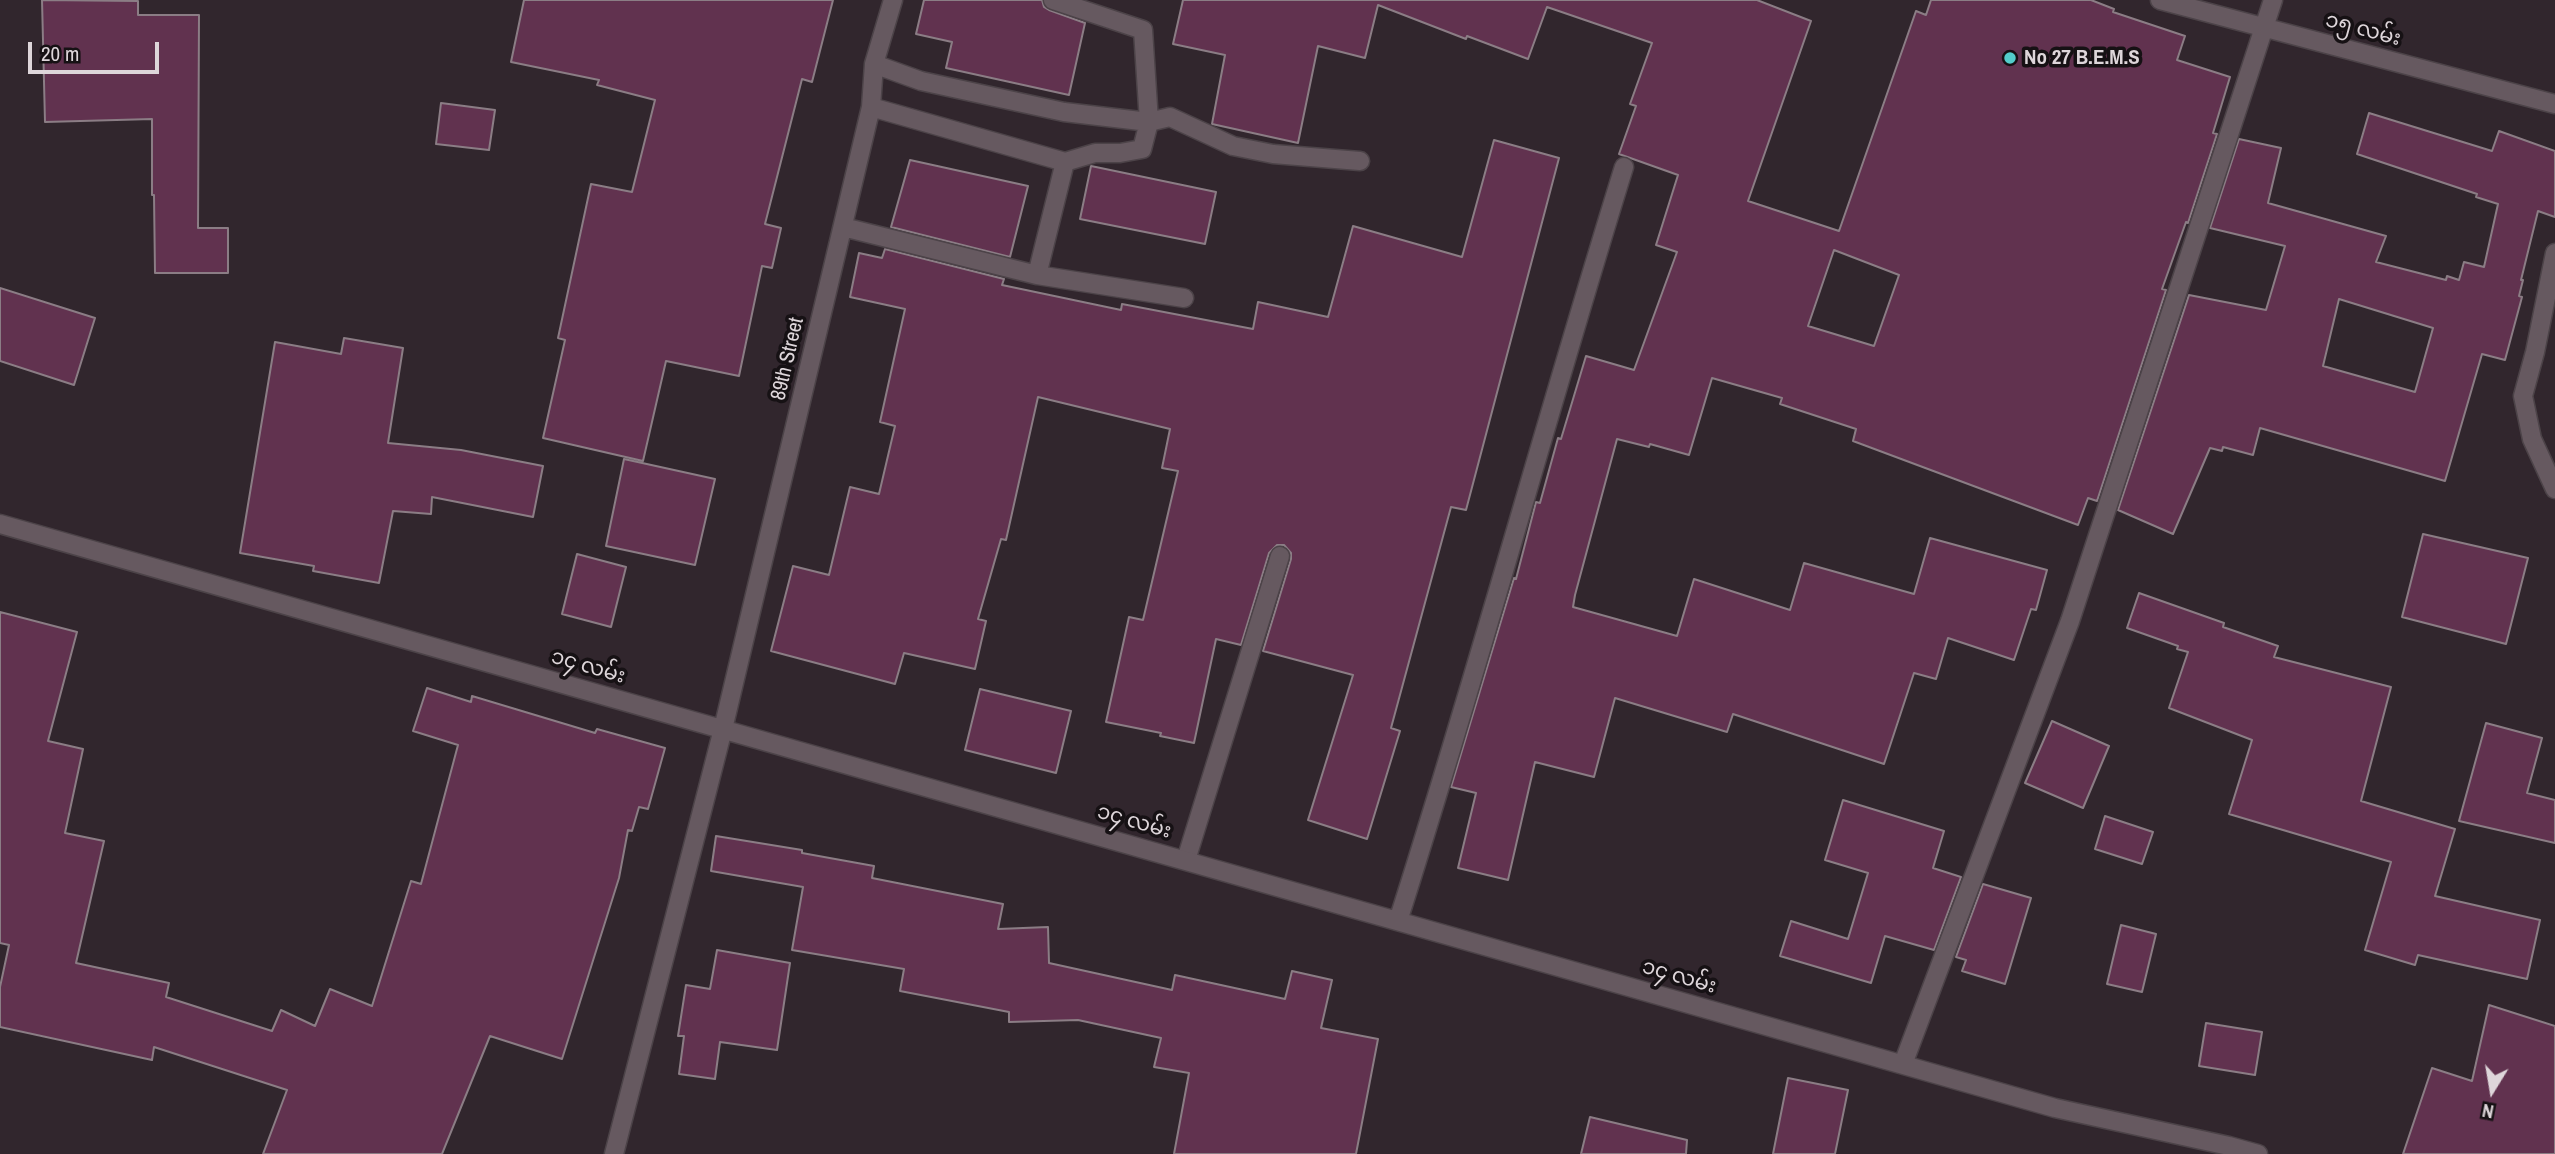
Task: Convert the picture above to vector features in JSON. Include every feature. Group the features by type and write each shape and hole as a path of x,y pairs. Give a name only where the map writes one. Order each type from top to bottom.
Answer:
{"street":[{"name":"89th Street","path":"614,1154 723,729 871,107 874,64 893,0"},
{"path":"871,107 1066,162 1096,153 1121,153 1142,149 1149,122 1143,30 1053,0"},
{"name":"၁၅ လမ်း","path":"2160,0 2555,104"},
{"path":"1903,1065 2070,621 2273,0"},
{"path":"874,64 921,81 1064,112 1149,122 1170,117 1233,146 1273,154 1360,161"},
{"path":"1037,275 1066,162"},
{"path":"1398,921 1451,754 1624,167"},
{"path":"843,227 1037,275 1184,298"},
{"path":"2555,253 2535,352 2523,396 2532,439 2555,489"},
{"name":"၁၄ လမ်း","path":"0,524 2055,1108 2258,1154"},
{"path":"1186,860 1280,556"}],"building":[{"path":"42,0 138,1 138,15 199,15 198,228 228,228 228,273 155,273 152,119 45,122"},
{"path":"524,0 833,0 812,82 802,79 765,224 781,228 772,268 762,266 739,376 666,361 643,461 543,438 565,340 558,338 591,184 632,192 655,100 597,85 599,80 511,62"},
{"path":"924,0 1042,0 1044,7 1049,10 1085,23 1069,95 946,68 952,42 916,34"},
{"path":"1183,0 1757,0 1811,21 1748,201 1839,231 1916,11 1926,15 1931,0 2091,0 2114,9 2113,12 2185,36 2177,60 2230,77 2213,133 2217,134 2188,223 2186,222 2162,289 2166,290 2097,501 2088,498 2078,525 1853,441 1856,429 1780,404 1782,398 1712,378 1689,455 1650,444 1649,447 1617,439 1573,607 1677,636 1694,579 1790,610 1804,563 1914,594 1930,538 2047,570 2036,610 2031,609 2014,660 1948,638 1936,679 1914,673 1884,764 1733,714 1727,732 1615,698 1594,777 1535,762 1508,880 1458,868 1476,793 1451,787 1514,578 1516,579 1536,502 1540,503 1558,438 1561,439 1586,356 1634,370 1677,252 1656,245 1678,175 1619,154 1636,106 1630,104 1652,43 1547,7 1528,59 1467,36 1466,39 1378,5 1365,58 1318,46 1298,143 1212,124 1225,55 1173,44","holes":["1834,250 1899,275 1874,346 1808,326"]},
{"path":"441,103 495,110 489,150 436,144"},
{"path":"2369,113 2492,151 2499,131 2555,151 2555,217 2538,211 2521,280 2519,296 2522,297 2505,360 2482,354 2445,481 2260,428 2253,455 2223,447 2222,451 2210,448 2173,534 2118,510 2189,295 2266,310 2285,246 2210,228 2239,139 2281,148 2268,203 2386,236 2376,262 2446,280 2447,276 2459,280 2464,262 2484,267 2498,204 2476,197 2477,194 2357,154","holes":["2339,299 2433,328 2415,392 2323,366"]},
{"path":"1494,140 1559,158 1466,510 1451,507 1391,728 1400,731 1367,839 1308,820 1353,675 1263,651 1291,559 1291,553 1284,545 1277,545 1269,553 1241,645 1216,639 1194,743 1106,722 1129,617 1143,620 1178,471 1162,468 1170,429 1038,397 1006,540 1001,539 978,619 986,621 975,669 904,653 895,684 771,651 793,566 829,575 850,487 879,494 895,426 880,422 905,309 850,297 859,253 882,258 885,249 1004,279 1002,285 1121,310 1122,304 1253,329 1258,302 1328,317 1353,226 1462,257"},
{"path":"910,160 1028,186 1010,257 891,227"},
{"path":"1091,166 1216,192 1205,244 1080,219"},
{"path":"0,288 95,318 74,385 0,361"},
{"path":"344,338 403,348 388,443 461,450 543,466 533,517 432,497 431,514 393,511 379,583 313,571 314,566 240,553 275,342 341,354"},
{"path":"624,459 715,479 695,565 606,546"},
{"path":"2423,534 2528,558 2506,644 2402,617"},
{"path":"577,554 626,567 611,627 562,614"},
{"path":"2139,593 2224,623 2223,627 2278,646 2274,657 2391,687 2361,801 2455,829 2435,896 2540,920 2527,979 2418,955 2415,965 2365,950 2391,862 2229,814 2252,740 2169,708 2188,652 2127,628"},
{"path":"0,612 77,632 48,741 83,749 65,833 104,841 76,963 169,983 166,997 272,1031 281,1010 315,1026 330,989 372,1006 411,881 421,884 458,745 413,731 427,688 471,702 472,696 595,733 597,729 665,748 648,809 639,807 632,831 628,830 619,878 562,1059 490,1036 442,1154 263,1154 287,1090 154,1047 152,1060 0,1027 0,987 9,945 0,943"},
{"path":"980,689 1071,711 1056,773 965,750"},
{"path":"2052,721 2109,746 2083,808 2025,783"},
{"path":"2486,723 2542,738 2527,793 2555,800 2555,843 2459,821"},
{"path":"1843,800 1944,831 1933,868 1961,877 1934,950 1885,936 1871,983 1780,956 1791,921 1848,939 1868,873 1825,860"},
{"path":"2105,816 2153,832 2142,864 2095,849"},
{"path":"716,836 802,850 802,853 874,866 872,878 1003,904 998,929 1048,927 1049,963 1172,990 1175,975 1285,999 1292,971 1332,980 1321,1028 1378,1039 1356,1154 1174,1154 1189,1073 1154,1067 1161,1038 1078,1020 1009,1022 1009,1012 900,991 904,969 792,950 803,887 711,871"},
{"path":"1983,884 2031,898 2005,984 1962,971 1966,960 1956,957"},
{"path":"2121,925 2156,934 2142,992 2107,984"},
{"path":"717,950 790,963 777,1050 720,1042 715,1079 679,1074 684,1036 678,1036 686,985 710,989"},
{"path":"2489,1005 2555,1026 2555,1154 2403,1154 2432,1068 2472,1081"},
{"path":"2206,1023 2262,1032 2255,1075 2199,1066"},
{"path":"1788,1078 1848,1090 1835,1154 1773,1154"},
{"path":"1590,1117 1687,1140 1686,1154 1581,1154"}],"place":[{"name":"No 27 B.E.M.S","path":"2010,58"}]}
